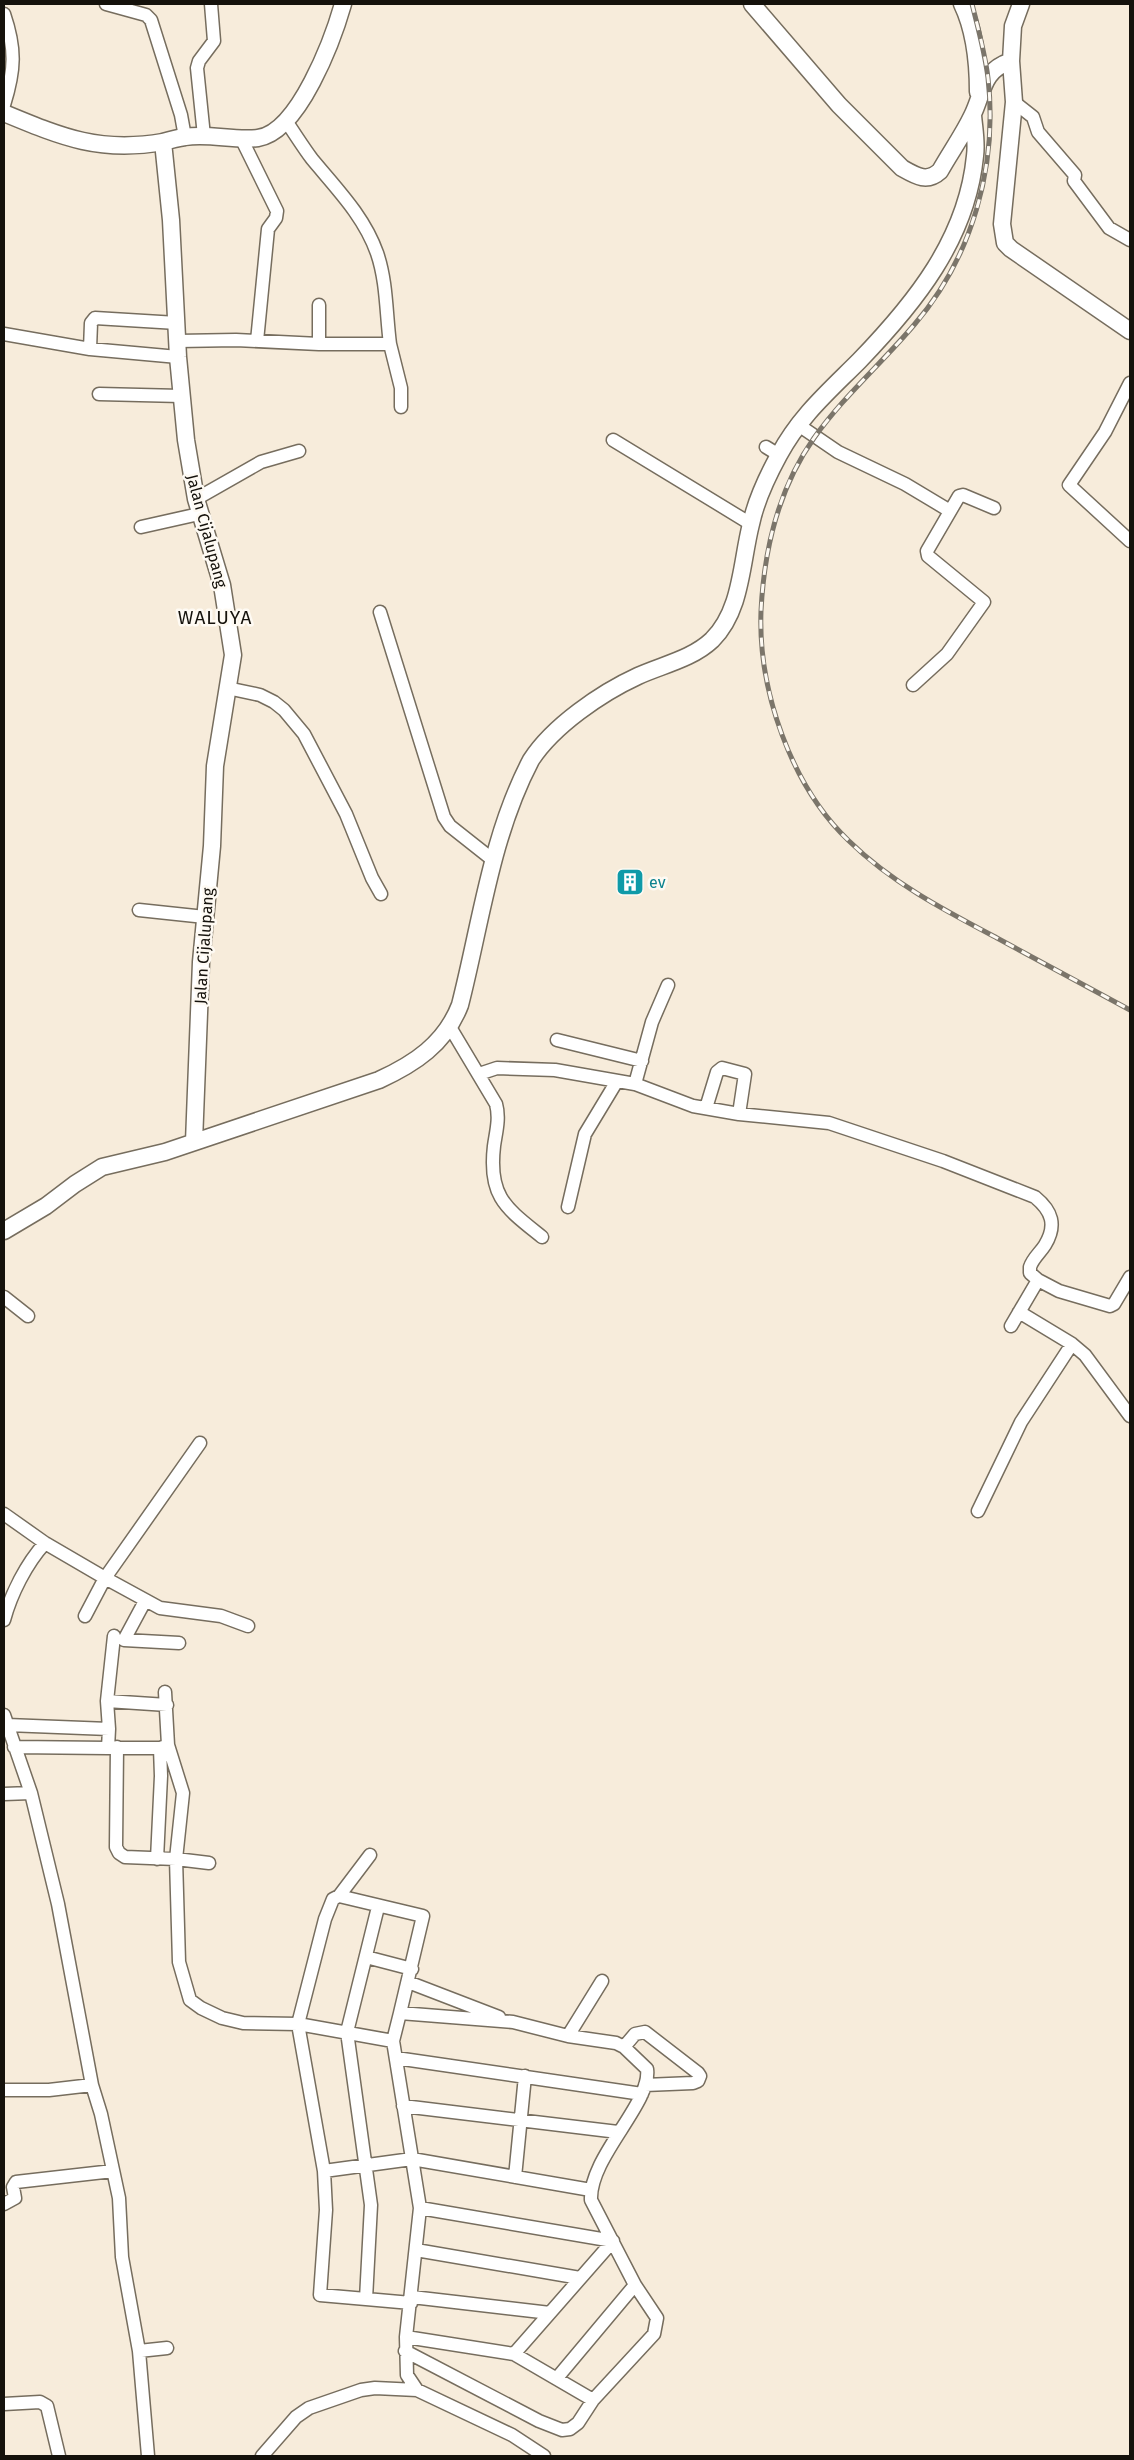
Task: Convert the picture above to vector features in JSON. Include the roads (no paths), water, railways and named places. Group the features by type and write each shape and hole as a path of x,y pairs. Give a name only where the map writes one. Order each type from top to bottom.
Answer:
{"street":[{"path":"106,4 146,15 151,20 181,115 185,136"},
{"path":"204,136 197,68 199,61 214,41 211,4"},
{"path":"4,114 82,143 119,146 163,142 185,136 260,138 269,135 286,121 313,81 330,48 343,4"},
{"path":"752,4 839,105 902,168 913,175 923,178 934,177 940,170 972,115 978,96 988,76 997,66 1011,61"},
{"path":"962,4 970,20 975,49 978,96"},
{"path":"1021,4 1012,26 1011,61 1014,102 1002,224 1005,243 1130,331"},
{"path":"4,14 12,37 13,52 12,80 4,105"},
{"path":"1014,102 1033,116 1038,132 1075,175 1074,181 1109,228 1130,240"},
{"path":"4,1231 46,1206 102,1167 194,1142 378,1080 422,1057 432,1049 450,1027 460,1005 493,860 524,774 538,749 566,722 614,689 637,677 689,656 712,639 733,608 750,524 765,482 772,451 911,304 933,274 966,208 976,155 972,115"},
{"path":"286,121 310,156 352,208 368,234 377,254 384,282 390,344 401,388 401,407"},
{"path":"241,138 277,211 276,218 268,224 256,341"},
{"name":"Jalan Cijalupang","path":"163,142 171,220 181,396 197,506 222,585 233,655 215,766 212,846 201,962 194,1142"},
{"path":"319,305 319,344"},
{"path":"90,349 91,323 95,318 177,323"},
{"path":"4,334 90,349 178,349 256,341 319,344 390,344"},
{"path":"1130,383 1105,432 1069,485 1130,541"},
{"path":"99,394 181,396"},
{"path":"797,424 838,452 905,484 950,510"},
{"path":"613,440 750,524"},
{"path":"141,527 197,506 261,462 299,451"},
{"path":"913,685 947,654 984,604 927,554 950,510 961,495 994,508"},
{"path":"380,612 444,817 450,826 493,860"},
{"path":"227,688 260,695 274,702 284,710 304,734 346,814 372,878 381,894"},
{"path":"139,910 205,917"},
{"path":"635,1084 652,1022 668,985"},
{"path":"450,1027 498,1110 493,1163 498,1195 507,1210 542,1237"},
{"path":"557,1040 642,1061"},
{"path":"478,1074 498,1068 546,1069 635,1084 679,1101 706,1108 738,1114 828,1123 943,1161 1036,1197 1048,1208 1052,1219 1050,1233 1045,1245 1030,1267 1030,1272 1038,1280 1060,1290 1110,1306 1114,1304 1130,1277"},
{"path":"706,1108 717,1072 722,1068 745,1074 738,1114"},
{"path":"568,1207 585,1134 589,1124 617,1081"},
{"path":"1011,1326 1038,1280"},
{"path":"4,1297 28,1316"},
{"path":"1019,1312 1072,1344 1085,1355 1130,1416"},
{"path":"978,1511 1021,1422 1072,1344"},
{"path":"85,1616 105,1578 200,1443"},
{"path":"4,1514 45,1543 160,1608 215,1615 248,1626"},
{"path":"4,1620 18,1586 36,1553 45,1543"},
{"path":"145,1600 124,1640 179,1643"},
{"path":"114,1636 107,1701 112,1748 116,1847 125,1857 176,1858 209,1863"},
{"path":"157,1859 167,1705 165,1692"},
{"path":"107,1701 167,1705"},
{"path":"110,1729 6,1720 31,1794 58,1904 92,2085 101,2114 119,2198 122,2257 139,2351 148,2456"},
{"path":"14,1747 164,1747"},
{"path":"164,1747 183,1793 176,1858 179,1962 190,2000 201,2008 222,2018 243,2023 298,2024 393,2041"},
{"path":"4,1794 31,1794"},
{"path":"370,1855 340,1896 329,1905 298,2024 324,2171 326,2210 320,2295 411,2300 550,2313"},
{"path":"340,1896 378,1907 423,1916 412,1969 393,2041 420,2208 405,2351 407,2375 418,2390"},
{"path":"366,2299 371,2205 347,2032 378,1907"},
{"path":"366,1957 412,1969"},
{"path":"568,2036 602,1981"},
{"path":"405,2351 553,2428 570,2429 578,2424 593,2400 654,2334 657,2326 654,2313 636,2285 591,2200 591,2190 596,2175 618,2132 644,2090 647,2069 624,2047 608,2041 568,2036 513,2022 408,1982"},
{"path":"400,2013 513,2022"},
{"path":"396,2058 644,2090 698,2081 700,2076 647,2033 635,2034 624,2047"},
{"path":"515,2177 525,2076"},
{"path":"4,2090 49,2090 92,2085"},
{"path":"403,2106 618,2132"},
{"path":"324,2171 412,2159 591,2190"},
{"path":"4,2204 16,2198 13,2187 16,2182 113,2172"},
{"path":"420,2208 612,2241"},
{"path":"514,2354 612,2241"},
{"path":"416,2250 580,2278"},
{"path":"557,2378 636,2285"},
{"path":"406,2337 514,2354 593,2400"},
{"path":"139,2351 167,2348"},
{"path":"262,2456 296,2417 309,2408 361,2390 375,2388 418,2390 512,2435 544,2456"},
{"path":"4,2404 40,2402 47,2406 59,2456"}],"railway":[{"path":"972,4 987,69 990,111 989,144 984,177 976,209 966,241 934,299 914,325 825,423 791,478 775,521 765,565 761,611 765,673 782,735 795,765 810,793 828,819 849,841 883,870 919,895 1130,1010"}],"place":[{"name":"ev","path":"630,882"}],"district":[{"name":"WALUYA","path":"215,617"}]}
